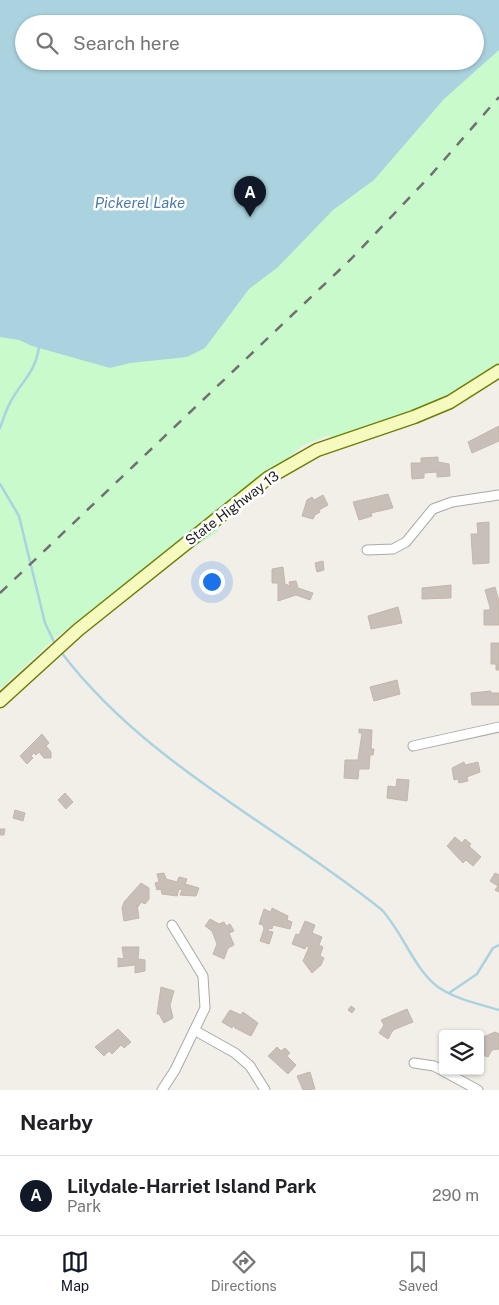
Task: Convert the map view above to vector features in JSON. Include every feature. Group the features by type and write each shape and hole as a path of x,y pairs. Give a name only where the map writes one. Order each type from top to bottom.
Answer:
{"street":[{"name":"State Highway 13","path":"1,700 78,630 268,478 317,450 414,417 450,402 499,371"},
{"path":"367,550 393,549 406,542 433,509 452,502 499,495"},
{"path":"413,746 499,727"},
{"path":"162,1090 175,1070 204,1008 203,976 172,926"},
{"path":"194,1030 235,1053 250,1066 265,1090"},
{"path":"414,1062 439,1069"},
{"path":"450,1075 478,1090"}],"green space":[{"path":"0,0 499,0 499,372 420,415 332,448 329,435 302,446 212,524 219,531 60,634 0,689"}],"water":[{"name":"Pickerel Lake","path":"0,0 499,0 499,50 484,63 484,15 15,15 15,70 477,70 444,99 374,180 333,210 278,267 249,289 205,348 187,357 130,363 110,368 32,346 19,340 0,337"}],"building":[{"path":"499,426 499,441 472,453 468,442"},
{"path":"438,457 438,462 449,464 450,476 437,477 437,472 424,473 424,478 412,479 411,463 421,463 421,458"},
{"path":"388,494 393,508 371,513 372,516 359,520 353,502"},
{"path":"323,495 328,505 319,510 320,512 313,519 302,516 307,500 312,497 314,500"},
{"path":"489,522 489,563 473,564 471,534 478,534 477,523"},
{"path":"323,561 324,570 317,572 315,563"},
{"path":"283,567 285,584 290,586 289,582 296,581 298,588 313,593 310,600 296,595 278,601 278,583 272,583 272,569"},
{"path":"451,585 451,598 422,599 422,588"},
{"path":"495,587 499,601 499,625 484,625 484,610 490,610 485,590"},
{"path":"398,607 402,623 371,629 368,616"},
{"path":"491,643 499,643 499,670 496,670 496,664 491,664"},
{"path":"397,680 400,694 374,701 370,687"},
{"path":"491,691 491,693 499,693 499,705 472,705 471,693"},
{"path":"359,729 372,730 371,749 374,749 373,755 370,755 369,769 359,769 358,779 344,778 345,760 358,760 362,733 359,733"},
{"path":"42,734 49,743 46,746 51,752 51,758 44,758 39,752 36,755 34,753 31,756 33,758 27,764 20,756"},
{"path":"464,762 465,765 478,762 480,772 467,777 468,781 459,783 458,779 454,780 452,768"},
{"path":"397,779 409,780 407,801 387,798 388,786 396,787"},
{"path":"65,793 73,802 66,809 58,800"},
{"path":"15,810 25,813 23,821 13,818"},
{"path":"0,829 5,829 4,835 0,835"},
{"path":"455,837 462,843 465,839 471,844 469,846 481,857 473,866 466,860 463,863 447,846"},
{"path":"164,873 166,879 177,882 179,877 187,879 185,884 199,888 196,896 180,895 182,890 179,889 177,896 162,894 161,889 157,890 155,883 159,882 157,874"},
{"path":"495,873 499,875 499,892 495,890 498,886 490,881"},
{"path":"141,883 149,888 149,899 145,904 141,902 138,907 137,905 139,918 124,921 122,908 124,902"},
{"path":"272,908 288,916 287,920 292,922 290,929 273,925 272,929 269,928 268,931 273,932 269,944 260,941 264,929 263,925 259,924 264,909 271,912"},
{"path":"210,919 219,924 224,922 226,926 230,924 234,931 229,933 234,945 228,948 224,959 213,954 217,944 212,931 205,926"},
{"path":"305,921 315,925 312,933 322,937 319,945 323,947 320,956 324,958 321,965 312,973 303,961 309,947 306,946 305,949 292,944 296,934 299,935"},
{"path":"122,947 139,947 138,959 145,960 145,971 135,973 135,965 118,967 118,958 124,959"},
{"path":"161,987 174,991 170,1005 173,1018 164,1023 159,1014 157,1014"},
{"path":"351,1006 355,1009 352,1013 348,1010"},
{"path":"407,1009 413,1022 393,1030 388,1039 379,1033 384,1025 381,1020"},
{"path":"230,1010 241,1015 243,1012 258,1023 251,1036 235,1028 233,1025 232,1028 222,1022"},
{"path":"118,1029 131,1042 124,1048 121,1045 112,1054 109,1051 104,1056 95,1047"},
{"path":"495,1032 499,1034 499,1049 492,1050 488,1057 484,1056 484,1037"},
{"path":"277,1047 281,1051 285,1048 290,1053 287,1056 296,1065 288,1074 268,1056"},
{"path":"310,1072 315,1089 303,1090 297,1076"}],"waterway":[{"path":"0,428 9,404 32,369 39,348"},
{"path":"0,484 19,516 45,623 56,646"},
{"path":"61,652 95,692 132,727 172,760 382,910 422,971 438,987 459,998 499,1010"},
{"path":"449,993 477,974 493,948 499,945"}],"railway":[{"path":"0,593 351,259 430,176 499,97"}],"place":[{"name":"Lilydale-Harriet Island Park","path":"250,217"}]}
